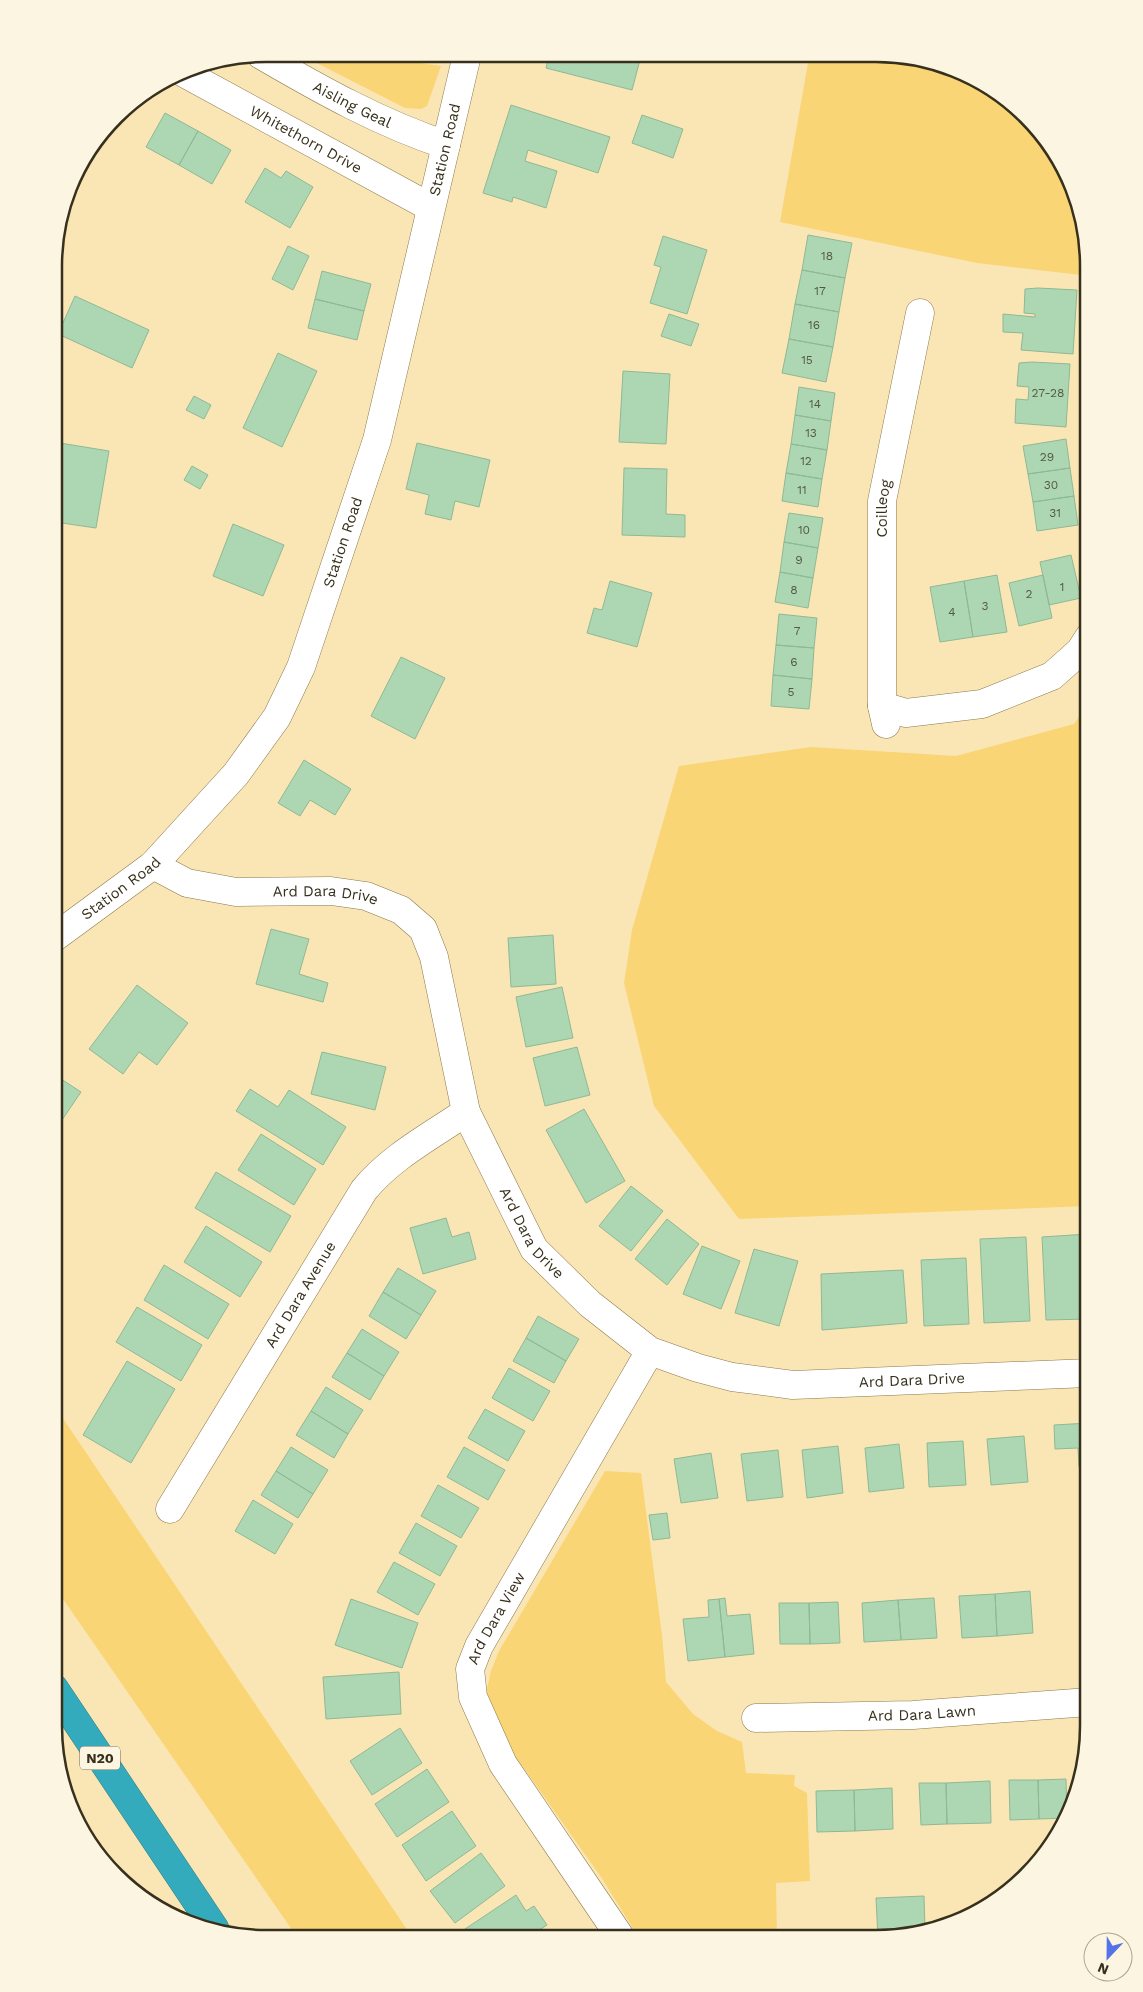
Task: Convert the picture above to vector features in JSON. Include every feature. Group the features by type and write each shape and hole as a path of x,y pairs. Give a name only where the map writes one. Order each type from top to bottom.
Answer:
{"highway":[{"name":"N20","path":"62,1700 210,1922"}],"street":[{"name":"Aisling Geal","path":"273,62 401,130 446,145"},
{"name":"Station Road","path":"62,932 153,864 236,774 277,717 301,667 377,440 465,62"},
{"name":"Whitethorn Drive","path":"191,77 430,207"},
{"name":"Coilleog","path":"920,313 882,501 884,715 982,704 1052,676 1080,651"},
{"name":"Ard Dara Drive","path":"153,864 187,884 236,892 331,891 366,896 401,910 423,930 434,957 466,1112 534,1249 590,1304 650,1351 698,1368 732,1377 792,1384 1080,1373"},
{"name":"Ard Dara Avenue","path":"170,1509 364,1190 375,1176 397,1159 466,1112"},
{"name":"Ard Dara View","path":"616,1930 502,1764 473,1697 470,1669 479,1646 650,1351"},
{"name":"Ard Dara Lawn","path":"756,1718 913,1715 1080,1703"}],"shaded area":[{"path":"315,62 414,62 441,66 427,106 421,109 405,108"},
{"path":"808,62 877,62 917,66 955,78 979,90 1011,113 1038,142 1060,176 1074,213 1079,240 1080,275 977,263 780,222"},
{"path":"1080,715 1080,1206 739,1219 654,1106 624,983 632,930 679,766 811,747 956,756 1074,724"},
{"path":"62,1417 407,1930 292,1930 62,1598"},
{"path":"605,1471 641,1473 662,1635 666,1682 693,1714 717,1731 742,1742 746,1773 795,1775 794,1786 807,1793 810,1881 776,1883 777,1930 634,1930 601,1877 506,1743 486,1693 491,1671 499,1651"}],"building":[{"path":"547,62 639,62 632,90 546,68"},
{"path":"511,105 610,137 598,173 528,150 525,161 557,171 546,208 513,197 512,202 483,193"},
{"path":"165,113 198,131 179,165 146,147"},
{"path":"642,115 683,129 673,158 632,143"},
{"path":"198,131 231,150 212,184 179,165"},
{"path":"265,168 281,178 286,171 313,187 290,228 245,202"},
{"path":"808,235 852,243 845,278 802,270"},
{"path":"663,236 707,250 687,314 650,303 661,267 654,265"},
{"path":"288,246 309,256 293,290 272,279"},
{"path":"802,270 845,278 839,312 795,304"},
{"path":"322,271 371,284 364,311 315,299"},
{"path":"1025,289 1077,290 1073,354 1021,350 1023,333 1003,332 1003,314 1035,317 1035,314 1024,313"},
{"path":"75,296 149,330 132,368 62,336 62,325"},
{"path":"315,299 364,311 357,340 308,328"},
{"path":"795,304 839,312 833,347 789,339"},
{"path":"669,314 699,324 691,346 661,336"},
{"path":"789,339 833,347 826,382 782,373"},
{"path":"278,353 317,371 282,447 243,428"},
{"path":"1019,363 1070,364 1066,427 1015,423 1016,399 1028,400 1029,387 1017,386"},
{"path":"623,371 670,374 666,444 619,442"},
{"path":"799,387 835,393 831,421 795,415"},
{"path":"194,396 211,405 204,419 186,410"},
{"path":"795,415 831,421 827,450 791,444"},
{"path":"1066,439 1070,468 1028,474 1023,446"},
{"path":"62,443 109,451 96,528 62,523"},
{"path":"417,443 490,460 479,507 455,501 451,520 425,514 429,495 406,489"},
{"path":"791,444 827,450 822,479 786,473"},
{"path":"192,466 208,475 200,489 184,480"},
{"path":"624,468 667,469 666,514 685,515 685,537 622,535"},
{"path":"1070,468 1074,496 1033,502 1028,474"},
{"path":"786,473 822,479 818,507 782,501"},
{"path":"1074,496 1078,525 1037,531 1033,502"},
{"path":"789,513 823,518 818,548 784,542"},
{"path":"233,524 284,545 263,596 213,576"},
{"path":"784,542 818,548 813,578 780,572"},
{"path":"1071,555 1080,598 1049,605 1040,562"},
{"path":"780,572 813,578 808,608 775,602"},
{"path":"997,575 1007,632 973,637 964,581"},
{"path":"1043,575 1052,618 1019,626 1009,583"},
{"path":"610,581 652,593 637,647 587,633 594,608 602,610"},
{"path":"964,581 973,637 940,642 930,587"},
{"path":"779,614 817,618 814,648 776,645"},
{"path":"776,645 814,648 812,679 773,675"},
{"path":"401,657 445,678 415,739 371,716"},
{"path":"773,675 812,679 809,709 771,706"},
{"path":"304,760 351,789 335,815 310,800 300,816 278,803"},
{"path":"271,929 309,939 299,974 328,983 323,1002 256,984"},
{"path":"553,935 556,984 511,987 508,938"},
{"path":"137,985 188,1023 157,1065 139,1052 123,1074 89,1049"},
{"path":"562,987 573,1038 526,1047 516,997"},
{"path":"577,1047 590,1095 545,1106 533,1058"},
{"path":"322,1052 386,1067 375,1110 311,1094"},
{"path":"62,1080 81,1092 62,1120"},
{"path":"250,1089 278,1107 289,1090 346,1127 323,1165 236,1111"},
{"path":"584,1109 625,1181 586,1203 546,1130"},
{"path":"261,1134 316,1169 294,1205 238,1170"},
{"path":"216,1172 291,1216 270,1252 195,1208"},
{"path":"631,1186 663,1211 631,1251 599,1226"},
{"path":"446,1218 452,1237 469,1232 476,1259 423,1274 410,1228"},
{"path":"667,1219 699,1244 667,1285 635,1259"},
{"path":"206,1226 262,1262 240,1297 184,1262"},
{"path":"1080,1235 1080,1319 1046,1320 1042,1237"},
{"path":"1026,1237 1030,1321 984,1323 980,1239"},
{"path":"702,1246 740,1261 721,1309 683,1294"},
{"path":"754,1249 798,1261 779,1326 735,1313"},
{"path":"966,1258 969,1324 924,1326 921,1260"},
{"path":"164,1265 229,1304 208,1339 144,1300"},
{"path":"398,1268 436,1291 421,1315 383,1292"},
{"path":"903,1270 907,1323 822,1330 821,1274"},
{"path":"383,1292 421,1315 406,1339 369,1316"},
{"path":"137,1307 202,1345 181,1381 116,1342"},
{"path":"538,1316 579,1339 566,1361 526,1338"},
{"path":"362,1329 399,1352 384,1376 347,1353"},
{"path":"526,1338 566,1361 554,1383 513,1361"},
{"path":"347,1353 384,1376 370,1400 332,1377"},
{"path":"127,1361 175,1389 131,1463 83,1435"},
{"path":"509,1368 550,1391 533,1421 492,1398"},
{"path":"326,1387 363,1410 348,1434 311,1411"},
{"path":"485,1409 525,1431 508,1461 468,1438"},
{"path":"311,1411 348,1434 334,1458 296,1435"},
{"path":"1080,1424 1080,1467 1078,1448 1055,1449 1054,1425"},
{"path":"1024,1436 1028,1482 991,1485 987,1439"},
{"path":"963,1441 966,1485 929,1487 927,1443"},
{"path":"899,1444 904,1488 869,1492 865,1448"},
{"path":"838,1446 843,1493 807,1498 802,1450"},
{"path":"291,1447 328,1470 313,1494 276,1471"},
{"path":"464,1447 505,1470 488,1500 447,1477"},
{"path":"778,1450 783,1497 747,1501 741,1454"},
{"path":"711,1453 718,1498 681,1503 674,1459"},
{"path":"276,1471 313,1494 298,1518 261,1495"},
{"path":"438,1485 479,1508 461,1538 421,1516"},
{"path":"253,1500 293,1524 275,1554 235,1531"},
{"path":"667,1513 670,1538 653,1540 649,1515"},
{"path":"416,1523 457,1546 440,1576 399,1553"},
{"path":"394,1562 435,1584 418,1615 377,1592"},
{"path":"1030,1591 1033,1633 997,1636 995,1594"},
{"path":"995,1594 997,1636 962,1638 959,1596"},
{"path":"725,1598 727,1616 750,1614 754,1654 725,1657 719,1599"},
{"path":"934,1598 937,1638 901,1640 898,1600"},
{"path":"351,1599 418,1623 402,1668 335,1645"},
{"path":"719,1599 725,1657 688,1661 683,1619 709,1617 708,1600"},
{"path":"898,1600 901,1640 864,1642 862,1603"},
{"path":"838,1602 840,1643 810,1644 809,1603"},
{"path":"779,1603 809,1603 810,1644 780,1644"},
{"path":"399,1672 401,1714 326,1719 323,1677"},
{"path":"400,1728 422,1763 372,1795 350,1761"},
{"path":"427,1769 449,1802 397,1837 375,1804"},
{"path":"1066,1779 1067,1800 1059,1818 1039,1819 1038,1780"},
{"path":"1009,1780 1038,1780 1039,1819 1010,1820"},
{"path":"990,1781 991,1823 947,1824 946,1783"},
{"path":"919,1783 946,1783 947,1824 921,1825"},
{"path":"892,1788 893,1829 855,1831 854,1790"},
{"path":"854,1790 855,1831 817,1832 816,1791"},
{"path":"452,1811 476,1846 426,1881 402,1845"},
{"path":"481,1853 505,1886 455,1923 430,1891"},
{"path":"516,1895 526,1911 534,1906 547,1925 539,1930 464,1930"},
{"path":"924,1896 925,1924 878,1930 876,1898"}]}
